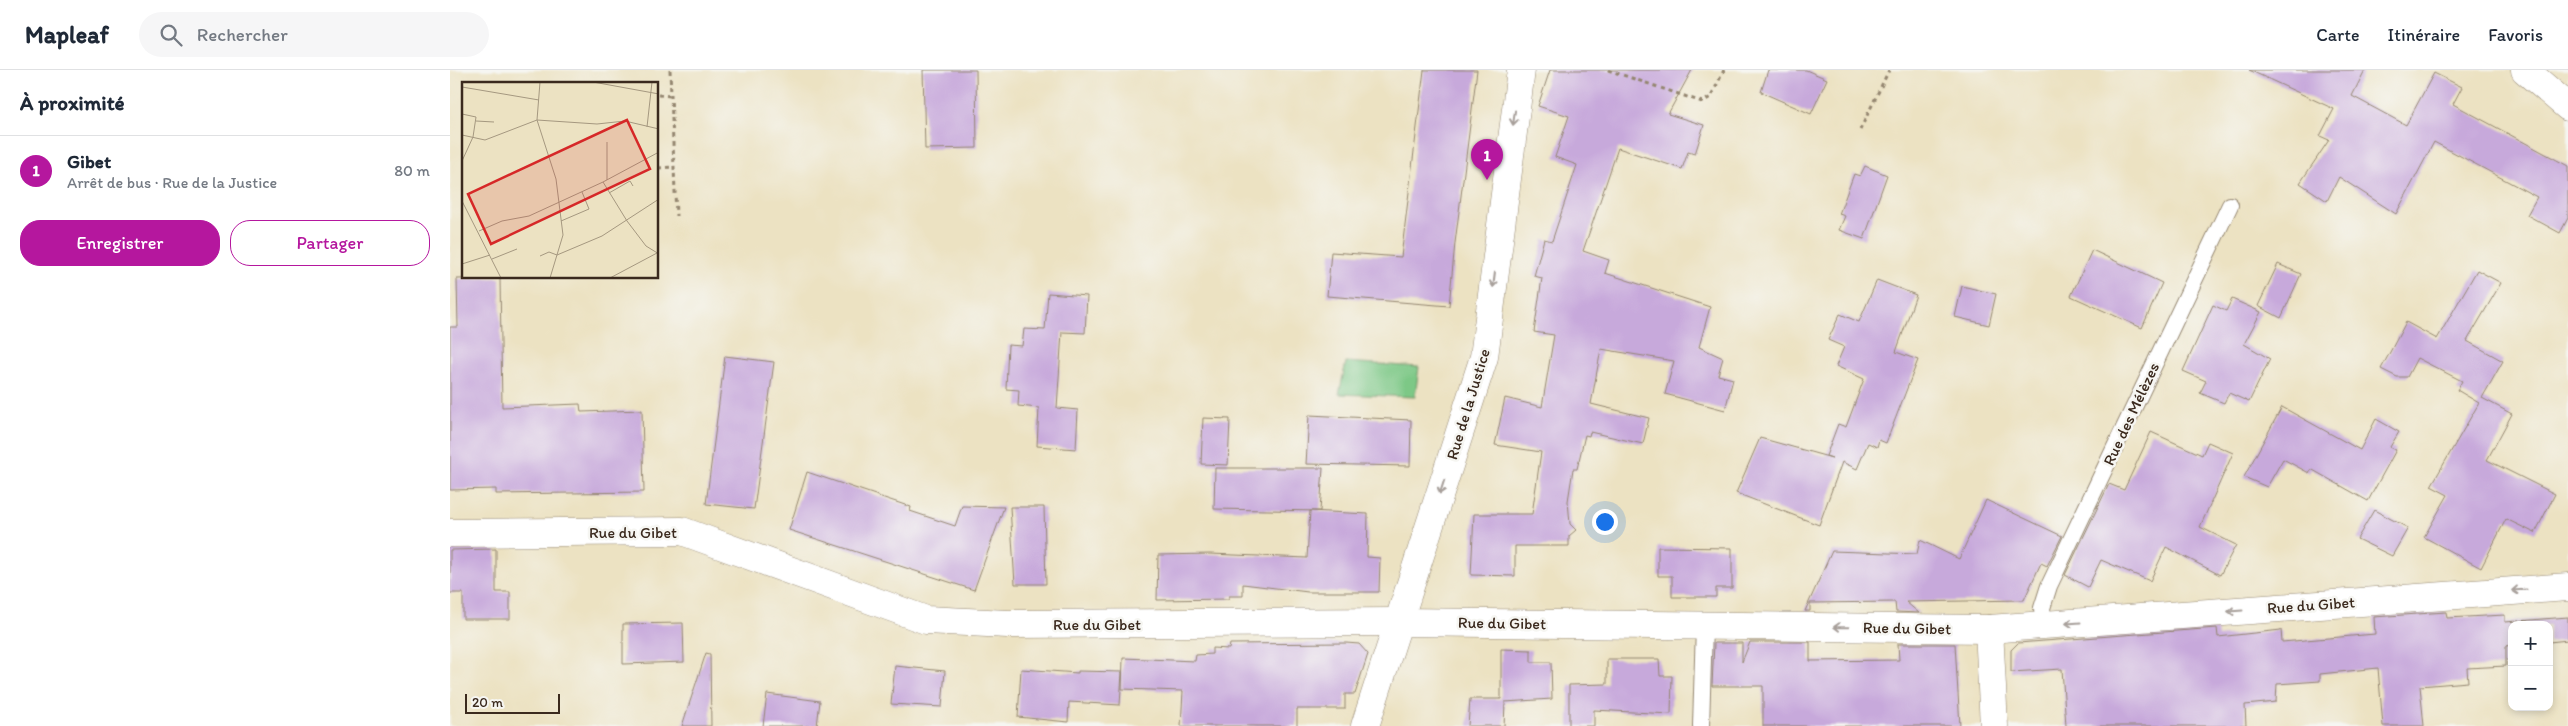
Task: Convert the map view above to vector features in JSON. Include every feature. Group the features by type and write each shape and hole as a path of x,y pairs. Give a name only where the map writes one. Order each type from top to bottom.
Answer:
{"street":[{"name":"Rue de la Justice","path":"1365,726 1484,357 1521,70"},
{"path":"2525,70 2568,107"},
{"name":"Rue du Gibet","path":"450,533 682,531 926,620 1008,624 1399,622 1989,629 2568,587"},
{"path":"1989,629 1994,726"}],"lane":[{"name":"Rue des Mélèzes","path":"2044,625 2042,608 2049,586 2230,205"},
{"path":"1701,726 1704,626"}],"path":[{"path":"670,70 676,216"},
{"path":"1608,70 1702,102 1711,97 1724,70"},
{"path":"1860,130 1889,70"},
{"path":"659,95 671,96"},
{"path":"659,168 674,167"}],"green space":[{"path":"1346,362 1419,367 1415,397 1339,394"}],"building":[{"path":"923,70 976,70 977,148 925,149"},
{"path":"1424,70 1477,70 1449,306 1327,296 1331,252 1401,257"},
{"path":"1550,70 1692,70 1668,114 1704,125 1695,154 1688,152 1682,169 1618,148 1583,251 1609,260 1605,273 1710,307 1699,347 1723,358 1718,375 1733,379 1725,410 1665,394 1674,361 1601,349 1591,404 1649,418 1643,444 1590,432 1589,436 1585,435 1577,469 1573,469 1568,501 1570,524 1576,530 1569,536 1569,546 1515,546 1515,576 1471,575 1474,514 1532,514 1541,452 1495,445 1505,398 1542,407 1554,335 1534,332 1542,278 1534,276 1544,239 1552,241 1577,165 1555,157 1569,116 1538,106"},
{"path":"1768,70 1806,70 1827,79 1811,114 1761,92"},
{"path":"2249,70 2365,70 2352,96 2406,125 2434,73 2462,87 2453,104 2568,166 2568,218 2560,233 2527,215 2537,197 2434,142 2396,214 2339,177 2327,201 2300,183 2329,140 2320,136 2334,109"},
{"path":"1865,166 1887,175 1864,239 1839,230 1845,216 1839,214 1854,174 1860,176"},
{"path":"2092,250 2162,283 2142,328 2071,296"},
{"path":"2278,264 2301,274 2281,318 2258,306"},
{"path":"2477,270 2501,283 2467,341 2503,361 2482,398 2512,414 2487,460 2555,494 2535,533 2506,519 2481,568 2424,537 2448,495 2431,486 2479,403 2457,390 2462,381 2417,358 2407,377 2397,377 2381,369 2406,322 2437,339"},
{"path":"457,279 500,279 502,407 580,404 581,412 642,410 644,492 496,494 496,489 450,490 450,327 458,327"},
{"path":"1877,280 1916,295 1896,352 1918,360 1886,443 1879,440 1877,447 1868,443 1857,469 1842,462 1819,525 1736,493 1760,438 1832,458 1826,456 1838,424 1846,427 1864,379 1836,366 1844,347 1828,340 1840,314 1859,322"},
{"path":"1962,286 1996,294 1989,325 1955,317"},
{"path":"1048,293 1087,296 1085,333 1062,332 1057,408 1078,410 1076,449 1037,446 1039,408 1018,406 1019,390 1006,389 1008,345 1022,346 1024,329 1045,330"},
{"path":"2232,299 2261,312 2244,344 2270,359 2249,402 2229,393 2224,403 2200,393 2206,381 2183,371 2213,305 2226,311"},
{"path":"725,356 774,362 754,509 706,504"},
{"path":"2282,407 2360,450 2376,419 2399,432 2390,447 2396,450 2368,501 2311,469 2309,473 2283,459 2267,487 2244,477"},
{"path":"1309,415 1411,420 1410,466 1306,464"},
{"path":"1203,418 1230,419 1228,465 1201,464"},
{"path":"2151,432 2202,455 2208,442 2233,453 2200,527 2236,545 2220,575 2166,547 2150,581 2101,560 2088,587 2065,575 2109,484 2124,490"},
{"path":"1215,468 1323,468 1320,511 1214,509"},
{"path":"807,472 911,507 910,511 955,526 962,506 1004,507 974,590 789,530"},
{"path":"1986,500 2062,536 2047,566 2041,563 2024,600 1906,602 1919,613 1896,612 1895,602 1810,603 1810,611 1805,611 1832,551 1917,554 1920,540 1959,559"},
{"path":"1010,507 1044,507 1046,584 1015,584"},
{"path":"2374,510 2408,528 2392,556 2357,539"},
{"path":"1310,511 1368,514 1367,557 1380,558 1379,592 1308,592 1243,584 1243,596 1229,596 1229,599 1157,600 1158,555 1210,554 1307,558"},
{"path":"1658,547 1732,548 1732,588 1716,588 1716,597 1672,597 1672,576 1658,576"},
{"path":"496,549 496,592 510,592 510,619 463,619 463,593 450,593 450,550"},
{"path":"2446,612 2447,618 2505,615 2505,622 2508,622 2506,666 2467,668 2468,682 2420,686 2424,726 2383,726 2378,668 2320,674 2320,681 2277,684 2276,702 2245,705 2246,726 2066,726 2062,669 2011,672 2011,650 2018,643 2217,628 2218,637 2281,630 2282,642 2375,634 2374,617"},
{"path":"2568,617 2568,640 2553,642 2553,621 2518,621"},
{"path":"683,623 684,662 623,664 623,624"},
{"path":"1750,642 1810,642 1810,661 1899,660 1898,644 1955,644 1960,726 1763,726 1763,686 1712,686 1714,643 1742,643 1742,662"},
{"path":"1230,644 1359,644 1368,654 1355,694 1345,694 1345,709 1297,709 1297,726 1181,726 1183,691 1122,689 1123,658 1195,661 1196,655 1212,654 1212,648 1229,649"},
{"path":"1501,649 1531,650 1531,662 1551,662 1552,699 1505,702 1504,726 1468,726 1470,699 1501,699"},
{"path":"706,653 710,654 711,726 682,726"},
{"path":"1607,659 1659,659 1660,676 1672,676 1671,714 1594,710 1594,726 1569,726 1569,685 1607,684"},
{"path":"895,666 945,671 942,707 891,704"},
{"path":"1021,669 1078,673 1078,671 1122,672 1120,705 1069,702 1068,722 1018,717"},
{"path":"767,694 820,701 817,726 763,726"}],"place":[{"name":"Gibet","path":"1487,180"}]}
